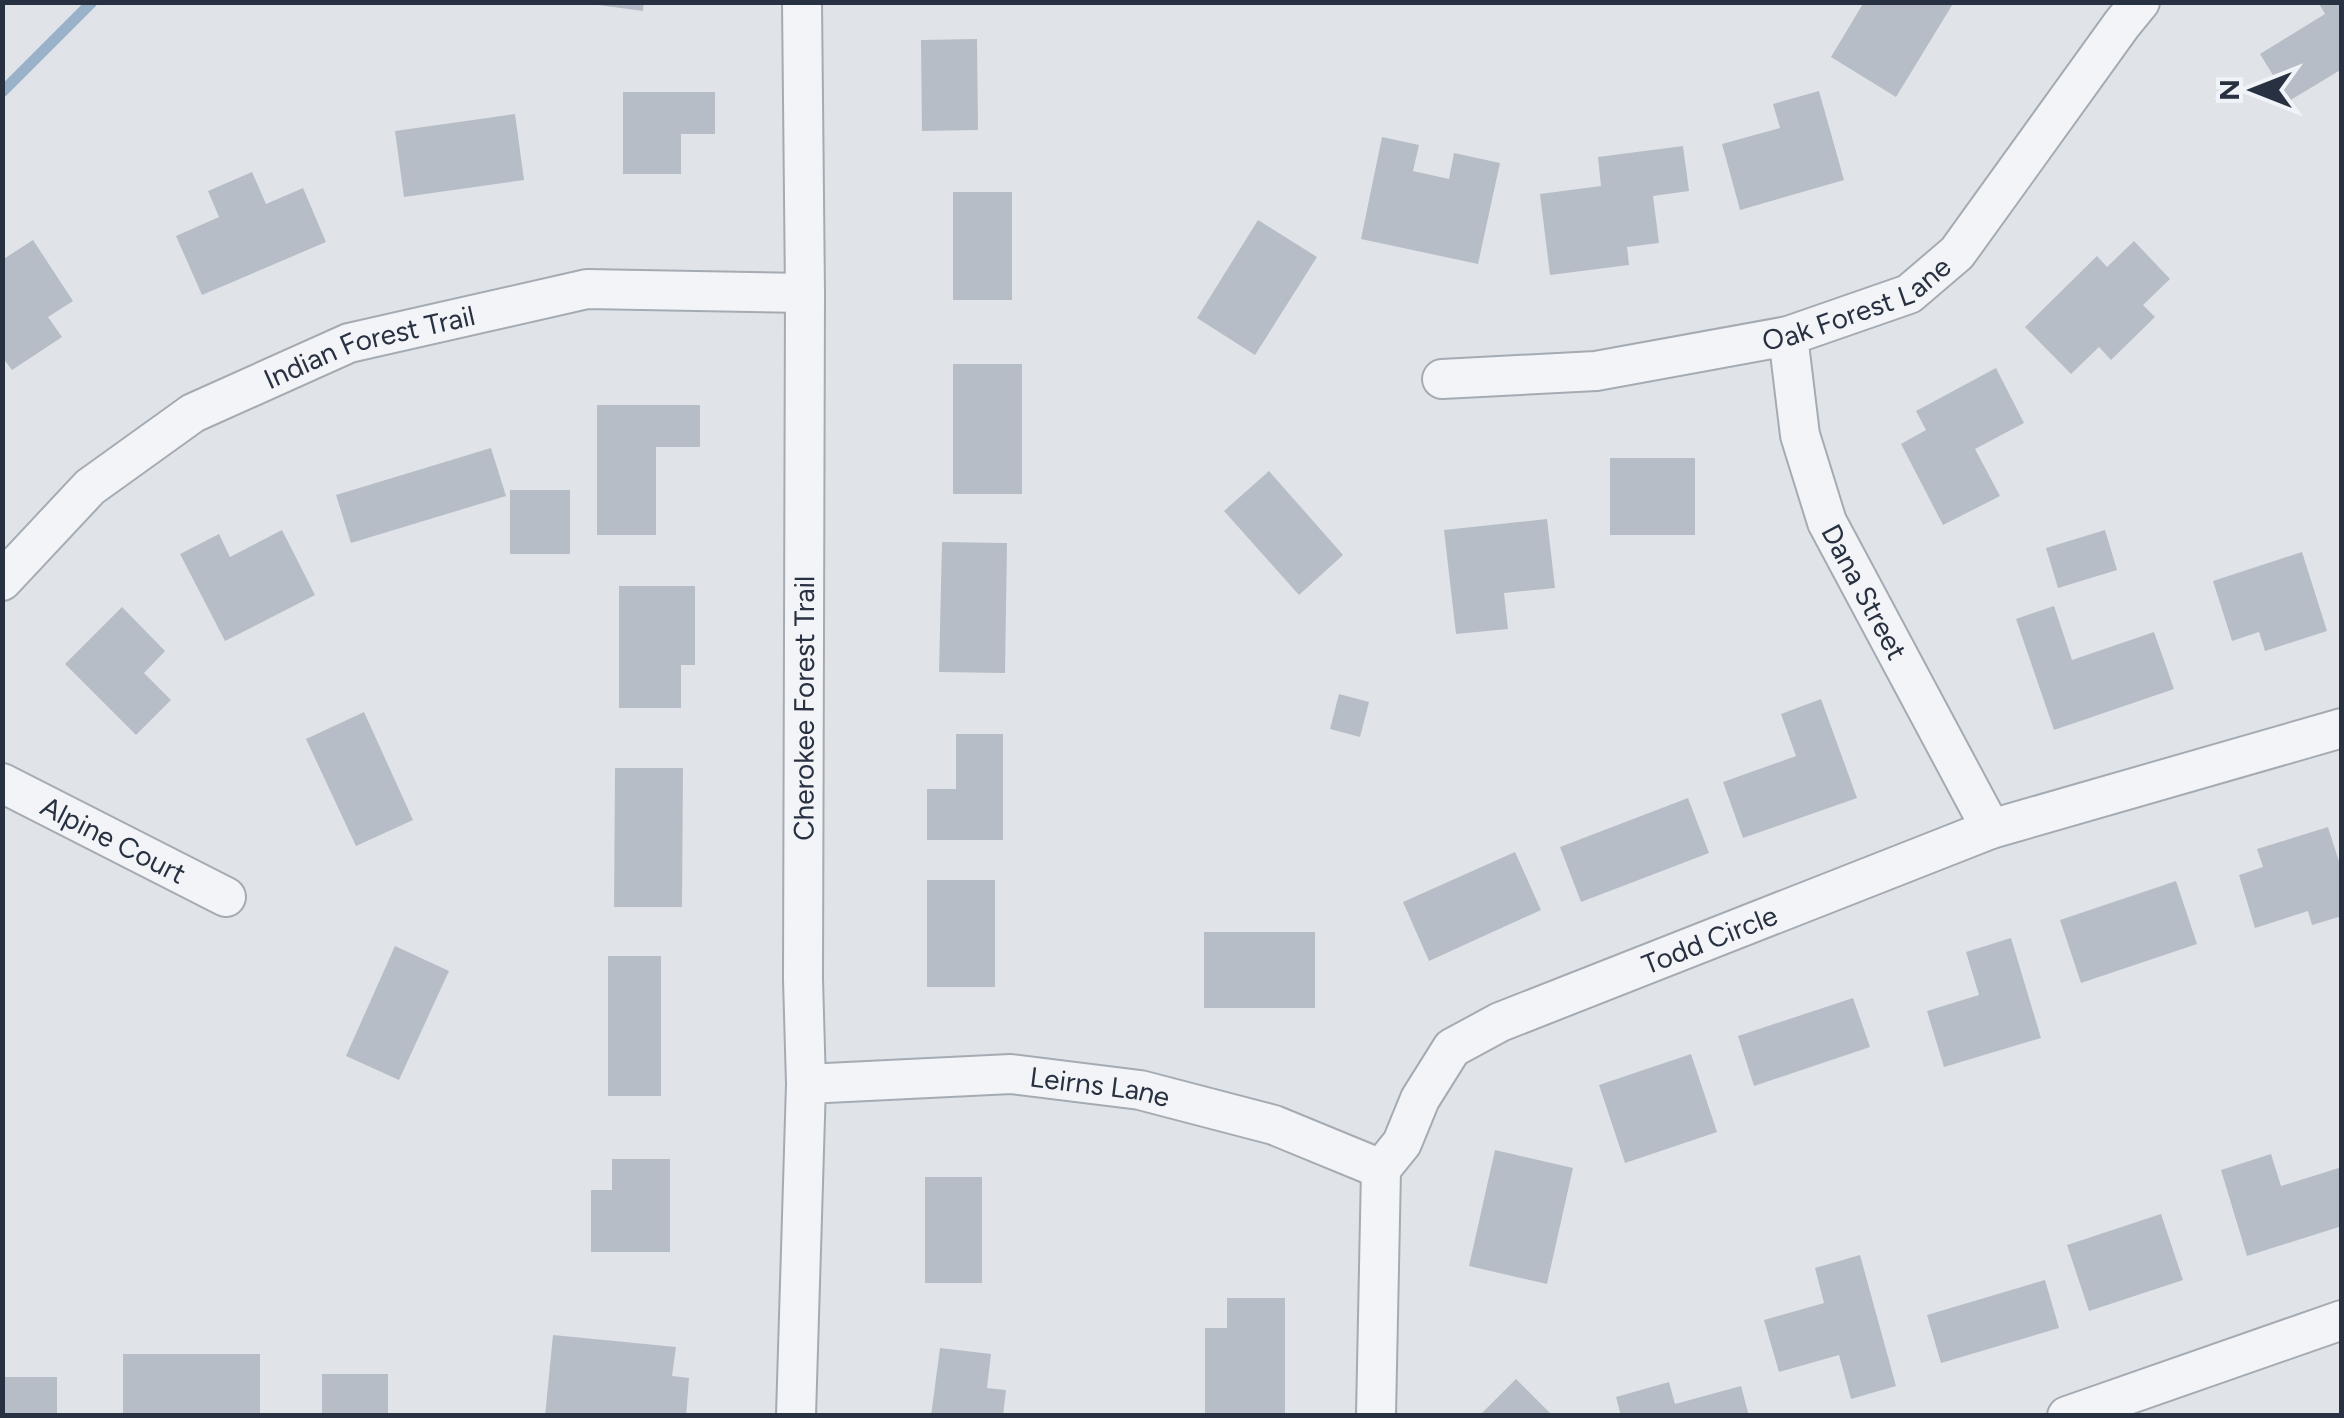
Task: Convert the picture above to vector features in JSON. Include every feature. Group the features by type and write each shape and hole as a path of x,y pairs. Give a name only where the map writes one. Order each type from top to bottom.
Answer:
{"street":[{"name":"Cherokee Forest Trail","path":"796,1416 806,1084 802,2"},
{"name":"Oak Forest Lane","path":"1442,379 1596,372 1788,336 1910,294 1957,253 2140,2"},
{"name":"Indian Forest Trail","path":"2,581 90,487 193,413 350,342 587,289 805,293"},
{"name":"Dana Street","path":"1788,336 1800,436 1827,522 1991,829"},
{"name":"Todd Circle","path":"1381,1169 1402,1144 1420,1100 1452,1048 1500,1022 1991,829 2342,728"},
{"name":"Alpine Court","path":"2,783 226,897"},
{"name":"Leirns Lane","path":"806,1084 1011,1074 1140,1090 1274,1125 1381,1169"},
{"path":"1376,1416 1381,1169"},
{"path":"2068,1416 2342,1320"}],"building":[{"path":"644,2 643,11 598,5"},
{"path":"1864,2 1954,2 1896,97 1831,57"},
{"path":"2318,2 2342,2 2342,69 2289,101 2260,54 2325,14"},
{"path":"977,39 978,130 922,131 921,40"},
{"path":"1819,91 1844,180 1740,210 1722,144 1780,128 1773,104"},
{"path":"623,92 715,92 715,134 681,134 681,174 623,174"},
{"path":"515,114 524,180 404,197 395,131"},
{"path":"1382,137 1419,145 1413,171 1449,179 1454,153 1500,163 1478,264 1361,239"},
{"path":"1683,146 1689,191 1653,196 1659,243 1627,247 1629,265 1550,275 1540,194 1601,186 1598,157"},
{"path":"252,172 266,204 303,188 326,242 202,295 176,236 219,217 208,191"},
{"path":"953,192 1012,192 1012,300 953,300"},
{"path":"1258,220 1317,257 1255,355 1197,318"},
{"path":"33,240 73,301 48,317 62,337 12,370 2,357 2,260"},
{"path":"2134,241 2170,279 2143,305 2155,317 2111,360 2099,347 2071,374 2025,327 2097,256 2107,267"},
{"path":"953,364 1022,364 1022,494 953,494"},
{"path":"1996,368 2024,423 1975,449 2000,496 1943,525 1901,444 1926,430 1916,411"},
{"path":"597,405 700,405 700,447 656,447 656,535 597,535"},
{"path":"491,448 506,496 351,543 336,495"},
{"path":"1610,458 1695,458 1695,535 1610,535"},
{"path":"1269,471 1343,555 1299,595 1224,511"},
{"path":"510,490 570,490 570,554 510,554"},
{"path":"1547,519 1555,588 1504,593 1508,629 1456,634 1444,530"},
{"path":"282,530 315,595 225,641 180,554 219,534 230,557"},
{"path":"2105,530 2117,570 2058,588 2046,548"},
{"path":"942,542 1007,543 1005,673 939,672"},
{"path":"2302,552 2327,631 2265,651 2259,632 2232,641 2213,581"},
{"path":"619,586 695,586 695,665 681,665 681,708 619,708"},
{"path":"2054,606 2072,660 2154,632 2174,689 2054,730 2016,619"},
{"path":"122,607 165,651 144,673 171,700 136,735 65,664"},
{"path":"1339,694 1369,702 1360,737 1330,729"},
{"path":"1821,699 1857,798 1743,838 1723,782 1796,756 1781,714"},
{"path":"364,712 413,820 356,846 306,739"},
{"path":"956,734 1003,734 1003,840 927,840 927,789 956,789"},
{"path":"615,768 683,768 682,907 614,907"},
{"path":"1688,798 1709,853 1581,902 1560,847"},
{"path":"2328,827 2342,871 2342,916 2312,925 2308,911 2255,928 2239,875 2263,867 2257,849"},
{"path":"1515,852 1541,910 1429,961 1403,902"},
{"path":"927,880 995,880 995,987 927,987"},
{"path":"2176,881 2197,944 2081,983 2060,920"},
{"path":"1204,932 1315,932 1315,1008 1204,1008"},
{"path":"2011,938 2041,1038 1944,1067 1927,1011 1979,995 1966,952"},
{"path":"395,946 449,971 399,1080 346,1056"},
{"path":"608,956 661,956 661,1096 608,1096"},
{"path":"1853,998 1870,1047 1754,1086 1738,1036"},
{"path":"1691,1054 1717,1132 1625,1163 1599,1085"},
{"path":"1495,1150 1573,1168 1547,1284 1469,1266"},
{"path":"2271,1154 2281,1186 2342,1167 2342,1226 2247,1256 2221,1170"},
{"path":"612,1159 670,1159 670,1252 591,1252 591,1190 612,1190"},
{"path":"925,1177 982,1177 982,1283 925,1283"},
{"path":"2161,1214 2183,1280 2089,1311 2067,1245"},
{"path":"1860,1255 1896,1386 1851,1399 1839,1355 1779,1372 1764,1320 1824,1303 1815,1268"},
{"path":"2045,1280 2059,1328 1941,1363 1927,1315"},
{"path":"1227,1298 1285,1298 1285,1416 1205,1416 1205,1328 1227,1328"},
{"path":"553,1335 676,1347 672,1376 689,1378 686,1416 545,1416"},
{"path":"940,1348 991,1354 987,1388 1006,1390 1003,1416 931,1416"},
{"path":"123,1354 260,1354 260,1416 123,1416"},
{"path":"322,1374 388,1374 388,1416 322,1416"},
{"path":"2,1377 57,1377 57,1416 2,1416"},
{"path":"1516,1379 1553,1416 1479,1416"},
{"path":"1669,1382 1675,1404 1741,1386 1749,1416 1621,1416 1616,1397"}],"waterway":[{"path":"2,92 92,2"}]}
